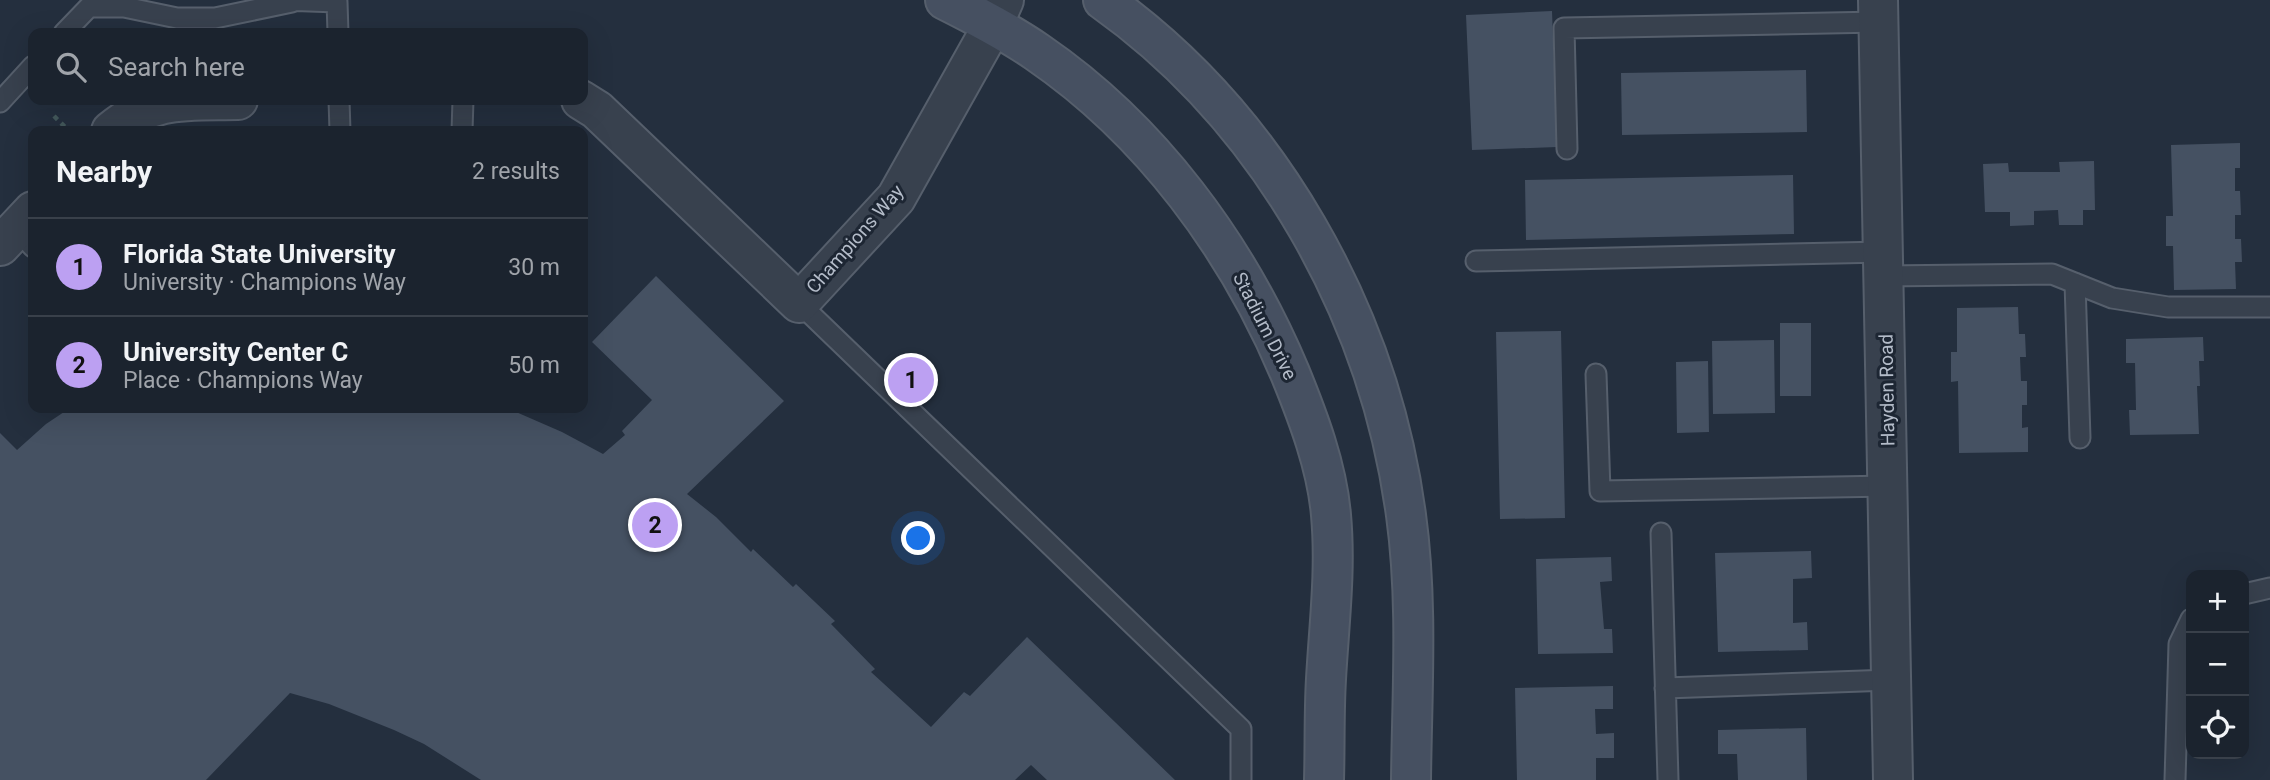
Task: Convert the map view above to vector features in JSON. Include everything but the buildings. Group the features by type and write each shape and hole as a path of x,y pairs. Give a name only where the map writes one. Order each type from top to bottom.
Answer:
{"main road":[{"name":"Stadium Drive","path":"945,0 998,12 1037,52 1076,81 1116,117 1193,202 1254,298 1280,350 1306,415 1320,461 1331,513 1333,568 1326,682 1324,780"},
{"path":"1103,0 1176,59 1251,143 1314,238 1339,287 1362,343 1385,414 1406,516 1411,577 1411,780"}],"street":[{"name":"Hayden Road","path":"1879,11 1893,780"},
{"name":"Champions Way","path":"588,105 606,118 799,303 896,198 998,12"},
{"path":"118,126 141,110 158,105"}],"lane":[{"path":"124,7 145,0"},
{"path":"69,28 89,7 124,7 177,18 215,18 287,1 337,2 338,28"},
{"path":"1567,149 1564,28 1879,11"},
{"path":"0,102 28,71"},
{"path":"339,105 341,126"},
{"path":"462,126 463,105"},
{"path":"1476,261 1884,264 2052,274 2112,298 2168,307 2270,307"},
{"path":"2075,283 2080,439"},
{"path":"799,303 1241,729 1241,780"},
{"path":"1597,374 1600,491 1889,486"},
{"path":"1661,533 1668,780"},
{"path":"2249,593 2270,588"},
{"path":"2175,780 2179,644 2186,629"},
{"path":"1665,688 1891,680"}],"path":[{"path":"54,116 64,126"}],"place":[{"name":"Florida State University","path":"911,380"},
{"name":"University Center C","path":"655,525"}]}
